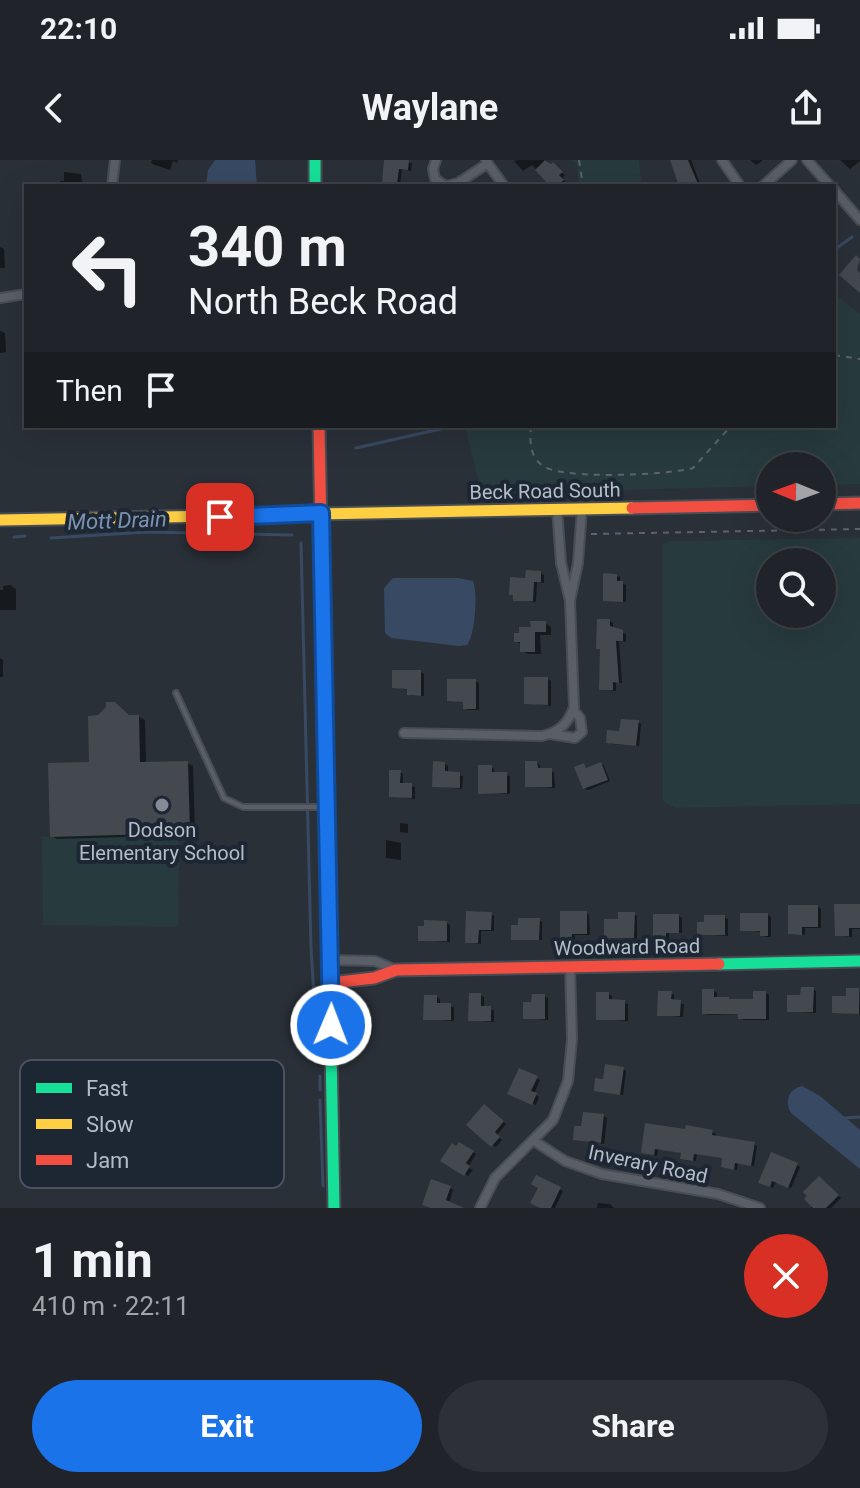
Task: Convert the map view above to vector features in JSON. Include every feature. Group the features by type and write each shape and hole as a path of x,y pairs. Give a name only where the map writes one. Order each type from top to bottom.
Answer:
{"main road":[{"path":"315,160 315,184"},
{"path":"319,428 334,1208"},
{"path":"836,504 860,503"},
{"name":"Beck Road South","path":"0,520 756,505"},
{"name":"Woodward Road","path":"331,983 374,978 396,970 860,961"}],"street":[{"path":"112,184 115,160"},
{"path":"436,160 433,169 435,179 443,184"},
{"path":"722,160 739,184"},
{"path":"765,184 792,160"},
{"path":"807,160 828,184"},
{"path":"454,184 486,162 502,184"},
{"path":"836,193 860,220"},
{"path":"0,298 24,294"},
{"path":"570,601 578,563 582,508"},
{"path":"550,734 566,724 575,697 570,601 561,563 557,509"},
{"path":"404,733 550,734 575,738 582,732 580,718 573,710"},
{"name":"Woodward Road","path":"331,960 375,961 396,970"},
{"path":"480,1208 495,1178 553,1120 568,1081 572,1039 570,966"},
{"name":"Inverary Road","path":"534,1141 565,1161 602,1174 718,1194 760,1208"}],"lane":[{"path":"176,693 224,798 243,807 327,807"}],"path":[{"path":"579,160 583,184"},
{"path":"836,355 860,359"},
{"path":"531,428 533,455 545,468 619,475 693,468 729,428"},
{"path":"591,534 860,529"}],"green space":[{"path":"571,160 639,160 642,184 579,184 577,164"},
{"path":"836,295 860,314 860,484 836,485 836,452 756,452 756,486 482,494 466,428 836,428"},
{"path":"860,538 860,804 675,808 663,801 662,545 670,541"},
{"path":"179,835 178,927 43,925 42,837"}],"water":[{"path":"215,160 255,160 257,184 206,184 208,170"},
{"path":"393,578 458,578 473,581 475,614 467,645 391,638 385,633 384,588"},
{"path":"802,1086 820,1096 860,1130 860,1169 791,1113 789,1096"}],"building":[{"path":"384,160 409,160 408,170 399,169 397,184 382,182"},
{"path":"545,160 551,164 553,162 563,172 559,175 564,180 559,184 548,184 535,170"},
{"path":"670,160 688,160 698,184 678,184"},
{"path":"856,255 860,259 857,270 860,273 860,293 839,275"},
{"path":"526,570 541,571 541,582 534,582 533,601 513,601 513,595 509,595 510,577 525,578"},
{"path":"603,573 617,574 617,581 623,581 623,602 603,601"},
{"path":"597,619 610,619 610,626 623,630 623,641 616,641 619,683 613,682 613,690 599,690"},
{"path":"530,621 546,621 546,632 535,632 535,652 520,652 520,642 514,642 514,633 519,633 519,627 531,627"},
{"path":"392,670 421,670 421,696 407,695 407,689 392,688"},
{"path":"524,677 548,677 548,705 524,704"},
{"path":"447,679 476,679 476,709 463,709 463,702 447,701"},
{"path":"106,702 115,702 129,715 139,715 140,762 188,761 190,833 50,837 48,763 89,762 88,716 98,715 106,707"},
{"path":"621,719 639,720 636,746 606,743 607,730 619,731"},
{"path":"433,761 445,762 445,771 460,772 460,788 432,787"},
{"path":"525,761 537,761 538,768 552,768 552,787 525,787"},
{"path":"601,762 608,780 583,789 574,767 584,763 586,768"},
{"path":"478,765 492,765 492,772 507,772 507,793 478,794"},
{"path":"389,770 401,770 400,783 412,783 412,798 389,797"},
{"path":"834,904 860,904 860,928 849,928 849,936 835,936"},
{"path":"788,905 818,905 818,927 802,927 802,935 788,934"},
{"path":"466,911 492,912 491,930 479,930 478,943 465,943"},
{"path":"560,911 587,911 587,934 572,934 572,941 560,941"},
{"path":"618,912 635,912 634,938 604,938 604,919 618,919"},
{"path":"740,913 768,913 768,936 760,936 760,931 740,931"},
{"path":"653,914 679,914 679,933 666,933 666,939 653,939"},
{"path":"704,915 725,915 725,935 697,935 697,922 704,922"},
{"path":"518,918 540,918 539,940 511,940 511,925 518,925"},
{"path":"424,920 447,921 447,941 418,941 418,926 424,926"},
{"path":"801,987 814,987 813,1012 787,1012 787,995 800,995"},
{"path":"846,988 859,988 859,1014 832,1013 832,996 846,996"},
{"path":"702,989 714,989 714,997 729,999 753,999 753,991 766,991 766,1019 738,1019 738,1014 702,1014"},
{"path":"658,991 672,991 671,999 681,1000 680,1016 657,1016"},
{"path":"596,992 609,992 609,999 625,1000 625,1020 596,1020"},
{"path":"469,993 481,993 481,1006 491,1006 491,1021 468,1021"},
{"path":"532,994 545,994 545,1019 523,1019 523,1002 531,1002"},
{"path":"424,995 437,995 437,1003 451,1003 451,1020 423,1020"},
{"path":"605,1064 624,1067 620,1095 594,1091 595,1078 603,1079"},
{"path":"519,1068 538,1076 531,1091 537,1093 532,1105 507,1094"},
{"path":"484,1104 504,1121 495,1132 500,1137 491,1147 466,1125"},
{"path":"583,1112 604,1114 601,1143 573,1140 574,1126 581,1126"},
{"path":"645,1123 685,1129 686,1125 713,1130 712,1135 755,1142 751,1166 735,1163 734,1170 721,1167 722,1158 694,1154 693,1161 680,1159 681,1153 655,1149 654,1155 641,1153"},
{"path":"459,1142 474,1151 466,1163 470,1166 464,1176 440,1161 452,1143 456,1146"},
{"path":"771,1152 798,1163 788,1188 772,1181 770,1187 758,1183"},
{"path":"536,1175 561,1187 551,1208 540,1208 530,1203 538,1188 531,1184"},
{"path":"819,1176 839,1195 826,1208 813,1208 804,1199 807,1196 803,1192"},
{"path":"431,1179 451,1186 446,1200 464,1208 422,1205"}],"waterway":[{"name":"Mott Drain","path":"836,249 852,237"},
{"name":"Mott Drain","path":"356,448 445,428"},
{"name":"Mott Drain","path":"51,538 147,532 292,535"},
{"name":"Mott Drain","path":"14,537 25,536"},
{"path":"301,543 311,948 318,1061"},
{"path":"320,1076 320,1090"},
{"path":"320,1100 323,1186"},
{"path":"844,1118 860,1117"}],"traffic: fast":[{"path":"315,160 315,184"},
{"path":"329,945 334,1208"},
{"path":"719,964 860,961"}],"traffic: slow":[{"path":"0,520 632,508"}],"traffic: jam":[{"path":"319,428 329,945"},
{"path":"836,504 860,503"},
{"path":"632,508 756,505"},
{"path":"331,983 374,978 396,970 719,964"}],"place":[{"name":"Dodson Elementary School","path":"162,805"}],"route":[{"path":"220,517 321,513 331,1025"}]}
